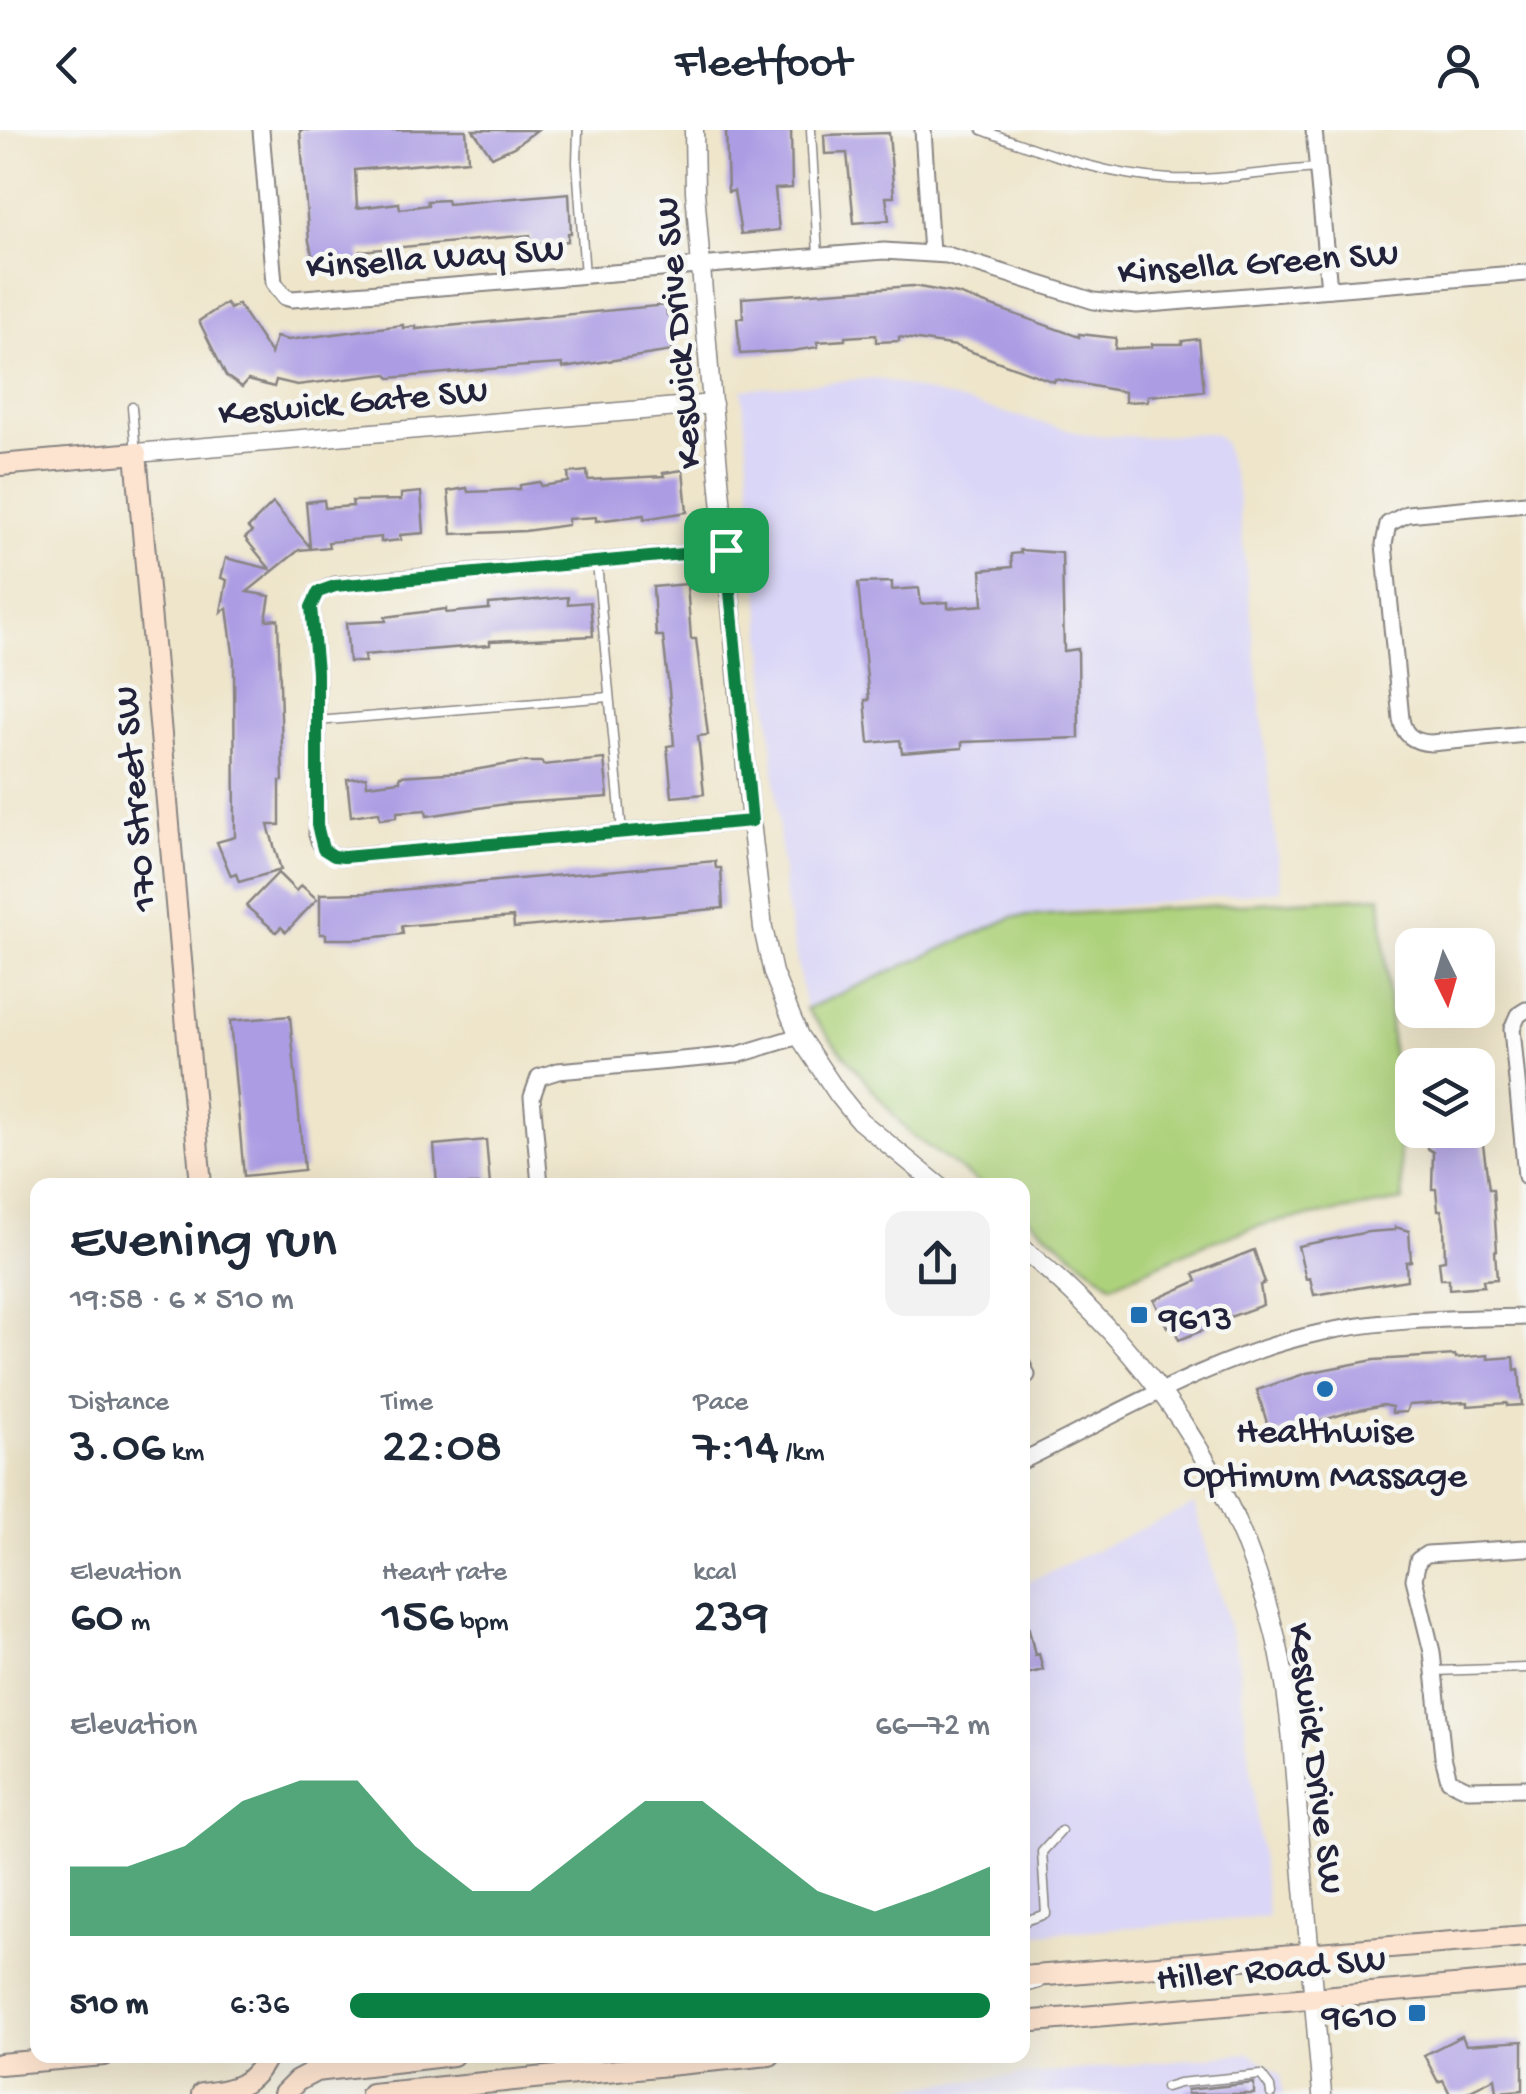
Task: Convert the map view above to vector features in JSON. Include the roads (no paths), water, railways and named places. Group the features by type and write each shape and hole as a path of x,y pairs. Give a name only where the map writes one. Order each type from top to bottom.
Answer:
{"main road":[{"name":"Keswick Gate SW","path":"0,464 136,453"},
{"name":"170 Street SW","path":"136,453 199,1178"},
{"name":"Hiller Road SW","path":"1030,1977 1526,1936"},
{"name":"Hiller Road SW","path":"1030,2021 1526,1980"},
{"path":"0,2064 30,2061"},
{"path":"202,2094 235,2090 252,2081 262,2063"},
{"path":"277,2063 282,2094"},
{"path":"282,2094 316,2070 380,2063"},
{"path":"371,2094 691,2063"}],"street":[{"name":"Kinsella Way SW","path":"261,130 274,283 285,297 300,299 701,266"},
{"name":"Keswick Drive SW","path":"694,130 694,191 766,943 784,1003 799,1036 838,1094 860,1121 929,1178"},
{"path":"923,130 931,253"},
{"path":"1314,130 1329,290"},
{"name":"Kinsella Green SW","path":"701,266 884,251 931,253 987,265 1070,295 1117,304 1155,305 1526,272"},
{"name":"Keswick Gate SW","path":"136,453 713,404"},
{"path":"1526,503 1406,514 1388,524 1384,544 1405,733 1423,743 1526,734"},
{"path":"726,550 326,588 313,598 311,607 317,835 323,849 334,856 752,821"},
{"path":"1526,1010 1518,1015 1512,1030 1526,1176"},
{"path":"539,1178 532,1097 539,1077 558,1071 737,1055 799,1036"},
{"name":"Keswick Drive SW","path":"1030,1255 1094,1312 1163,1392 1197,1442 1230,1506 1259,1578 1276,1635 1288,1706 1322,2094"},
{"path":"1030,1457 1225,1362 1322,1332 1401,1321 1526,1318"},
{"path":"1526,1548 1442,1551 1418,1560 1414,1580 1434,1671 1442,1757 1450,1780 1468,1788 1526,1788"}],"lane":[{"path":"578,130 585,276"},
{"path":"811,130 818,256"},
{"path":"982,130 1073,162 1143,176 1199,178 1318,168"},
{"name":"170 Street SW","path":"132,407 136,453"},
{"path":"597,562 622,832"},
{"path":"317,722 609,697"},
{"path":"1434,1671 1526,1668"},
{"path":"1030,1919 1046,1914 1042,1852 1062,1832"},
{"path":"1030,1987 1072,1974"},
{"path":"492,2083 576,2063"},
{"path":"1166,2087 1179,2082 1261,2075 1271,2094"}],"place":[{"name":"9613","path":"1139,1315"},
{"name":"Healthwise Optimum Massage","path":"1325,1389"},
{"name":"9610","path":"1417,2013"}]}
